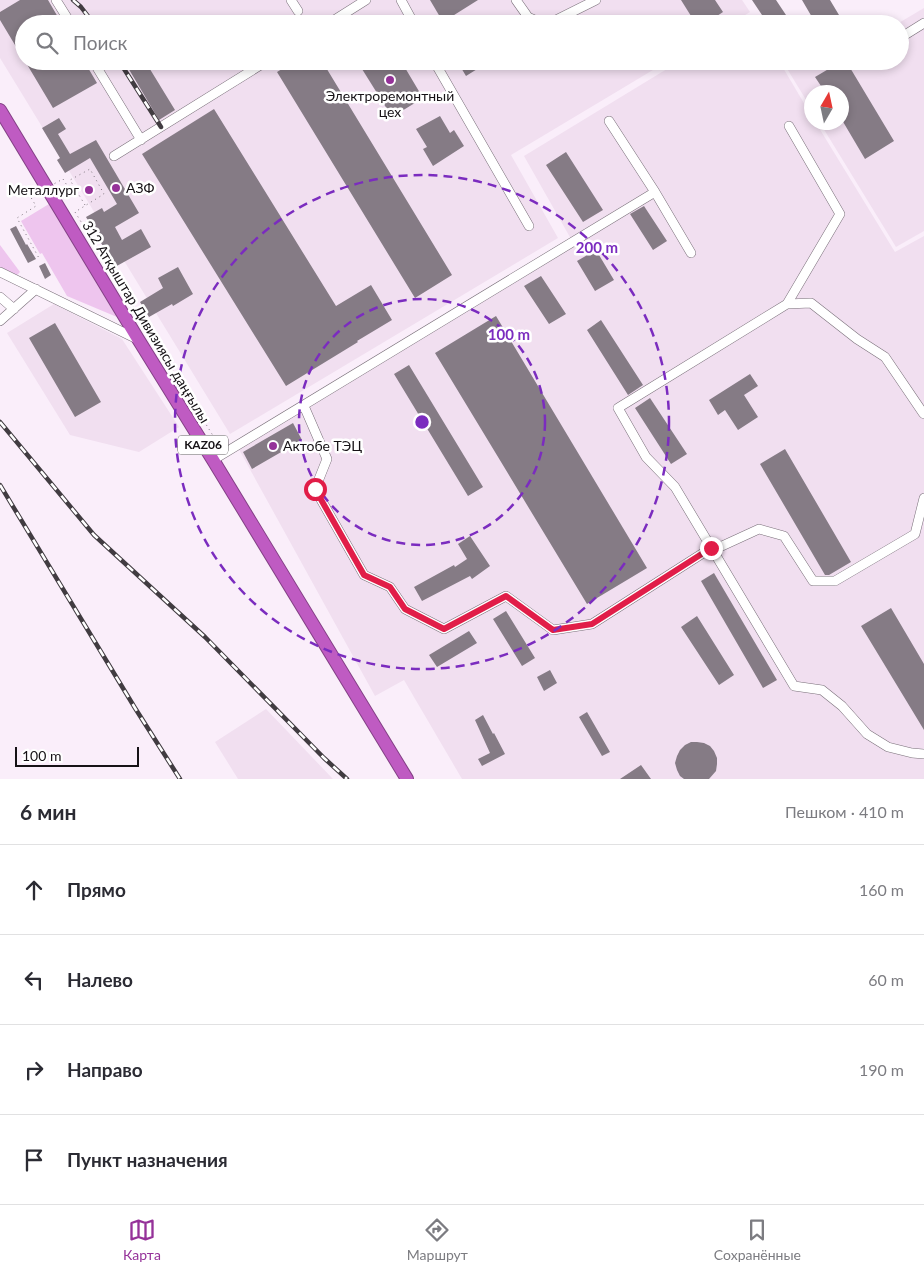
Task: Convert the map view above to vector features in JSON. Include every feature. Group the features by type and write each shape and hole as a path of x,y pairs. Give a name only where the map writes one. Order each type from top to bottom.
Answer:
{"highway":[{"name":"312 Атқыштар Дивизиясы даңғылы","path":"0,110 138,339 218,457 407,779"}],"lane":[{"path":"56,0 65,15"},
{"path":"291,0 298,11"},
{"path":"342,15 366,0"},
{"path":"401,0 409,15"},
{"path":"516,0 526,15"},
{"path":"565,15 596,0"},
{"path":"909,32 924,23"},
{"path":"98,70 141,140"},
{"path":"114,156 253,70"},
{"path":"439,70 529,226"},
{"path":"609,121 655,192 691,253"},
{"path":"789,126 840,214 787,304 618,408 646,457 675,487 794,686 822,690 842,706 867,734 888,747 924,754"},
{"path":"218,457 655,192"},
{"path":"0,272 138,339"},
{"path":"0,321 36,290"},
{"path":"0,297 14,309"},
{"path":"787,304 811,303 885,358 924,414"},
{"path":"304,406 327,459 315,489 364,575 390,587 405,609 444,629 506,596 553,630 592,624 711,548 722,546 759,529 784,536 813,580 835,581 915,534 924,498"}],"path":[{"path":"85,205 70,180 90,169 104,194 74,212 218,457"},
{"path":"37,193 63,179 68,187 73,184"},
{"path":"32,186 26,189 36,206 17,218 40,260"}],"shaded area":[{"path":"0,0 742,0 750,12 745,15 15,15 15,70 653,70 511,155 558,238 230,434 0,58"},
{"path":"924,8 924,231 896,247 824,130 849,130 849,85 804,85 804,97 788,70 909,70 909,17"},
{"path":"665,70 784,70 804,103 804,130 820,130 895,252 924,236 924,779 462,779 404,680 375,696 236,444 571,239 524,156"},
{"path":"49,204 117,317 67,296 42,253 40,254 21,221"},
{"path":"0,245 20,272 17,275 0,267"},
{"path":"54,304 122,339 179,427 139,452 70,435 7,333"},
{"path":"266,709 333,779 238,779 215,742"}],"building":[{"path":"20,0 48,0 57,15 15,15 15,45 0,20 0,12"},
{"path":"430,0 478,0 454,15 439,15"},
{"path":"681,0 715,0 723,12 718,15 690,15"},
{"path":"752,0 776,0 786,15 762,15"},
{"path":"802,0 830,0 839,15 811,15"},
{"path":"30,70 89,70 97,83 53,108"},
{"path":"129,70 151,70 175,110 159,120"},
{"path":"280,70 327,70 452,275 415,298 277,72"},
{"name":"Электроремонтный цех","path":"363,70 406,70 423,98 392,117"},
{"path":"462,70 476,70 466,76"},
{"path":"827,70 851,70 894,141 865,159 848,130 849,85 820,85 815,77"},
{"path":"214,109 336,306 371,285 392,320 286,386 142,154"},
{"path":"440,116 450,133 454,130 464,146 433,166 423,149 427,147 416,129"},
{"name":"АЗФ","path":"59,118 66,129 58,134 70,154 96,140 139,213 115,227 122,240 141,229 151,247 115,267 86,217 102,208 104,212 117,204 90,158 65,173 57,160 60,158 42,128"},
{"path":"566,152 603,210 583,222 546,165"},
{"path":"644,206 667,241 653,250 630,214"},
{"path":"16,226 36,259 28,263 10,229"},
{"path":"596,250 614,280 595,291 577,261"},
{"path":"45,263 51,275 45,279 39,266"},
{"path":"178,267 193,294 149,317 140,302 163,288 158,278"},
{"path":"541,276 566,314 549,324 524,286"},
{"path":"496,316 647,568 587,604 435,353"},
{"path":"601,320 643,385 628,395 587,330"},
{"path":"55,323 101,402 75,417 29,338"},
{"path":"409,365 483,487 468,496 394,374"},
{"path":"750,374 758,386 744,395 758,417 738,430 725,410 718,415 709,400"},
{"path":"650,398 687,454 671,464 635,408"},
{"name":"Актобе ТЭЦ","path":"293,423 302,440 252,469 243,452"},
{"path":"785,449 851,562 829,575 825,575 760,464"},
{"path":"470,536 490,566 472,579 470,576 422,601 414,587 467,559 458,544"},
{"path":"714,573 777,680 763,688 701,581"},
{"path":"891,608 924,664 924,730 861,626"},
{"path":"506,611 535,658 522,666 493,619"},
{"path":"697,616 734,675 719,685 681,627"},
{"path":"469,631 477,643 437,667 429,655"},
{"path":"550,670 557,683 544,691 537,677"},
{"path":"587,712 610,752 602,756 579,717"},
{"path":"483,715 505,754 482,766 478,759 490,753 475,720"},
{"path":"691,742 704,743 714,751 717,758 716,771 709,779 684,779 677,770 675,763 680,750"},
{"path":"641,765 651,779 620,779"}],"railway":[{"path":"73,0 87,15"},
{"path":"125,70 161,127"},
{"path":"0,422 94,535 205,637 347,779"},
{"path":"0,485 180,779"}],"place":[{"name":"Электроремонтный цех","path":"390,80"},
{"name":"АЗФ","path":"116,188"},
{"name":"Металлург","path":"89,190"},
{"name":"Актобе ТЭЦ","path":"273,446"}],"route":[{"path":"315,489 364,575 390,587 405,609 444,629 506,596 553,630 592,624 711,548"}]}
